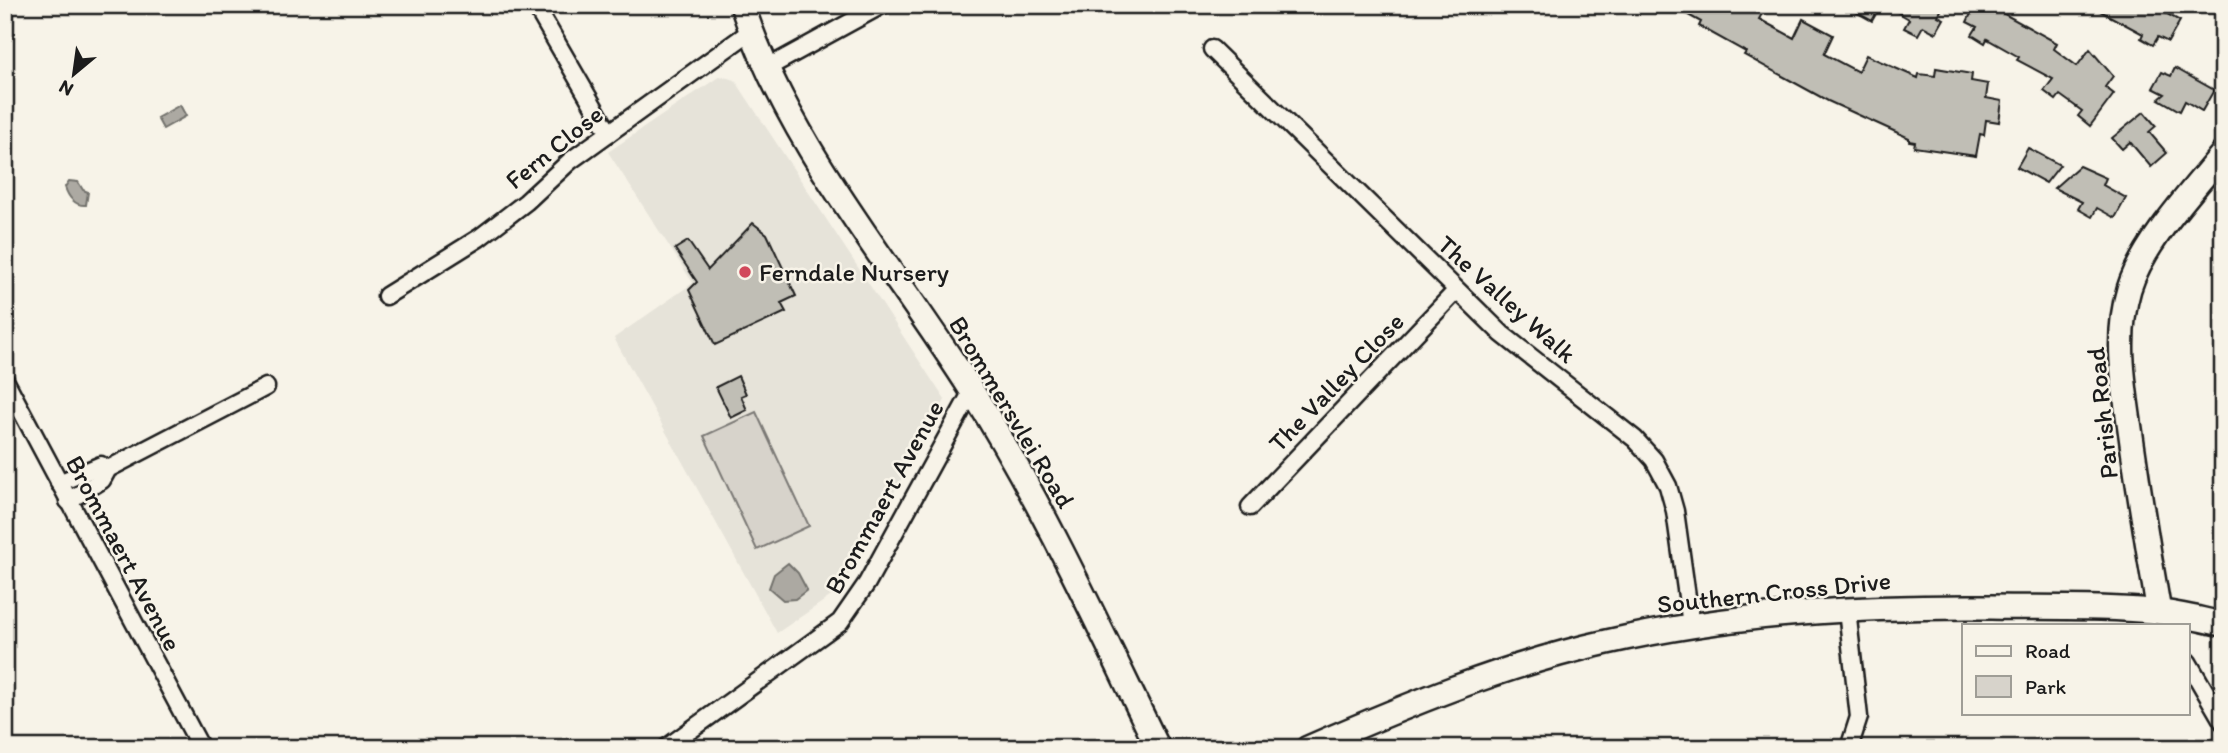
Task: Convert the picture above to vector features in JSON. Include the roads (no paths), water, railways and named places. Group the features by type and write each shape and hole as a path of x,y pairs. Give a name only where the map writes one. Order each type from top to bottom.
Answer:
{"street":[{"path":"535,5 609,133"},
{"name":"Brommersvlei Road","path":"742,5 765,69 807,146 972,391 1024,479 1073,573 1157,748"},
{"path":"765,69 882,5"},
{"name":"Fern Close","path":"386,296 479,238 526,202 570,161 751,31"},
{"name":"The Valley Walk","path":"1212,50 1502,334 1635,439 1654,460 1668,486 1675,511 1691,625"},
{"name":"Parish Road","path":"2163,618 2122,372 2122,325 2137,271 2164,226 2223,153"},
{"name":"The Valley Close","path":"1250,507 1457,291"},
{"name":"Brommaert Avenue","path":"5,380 201,748"},
{"path":"68,501 102,480 108,470 266,387"},
{"name":"Brommaert Avenue","path":"666,748 840,622 867,583 972,391"},
{"path":"59,484 94,466 101,465 108,470"},
{"name":"Southern Cross Drive","path":"1308,748 1407,705 1510,668 1605,642 1691,625 1904,607 2043,608 2223,624"},
{"path":"1847,610 1859,717 1849,748"},
{"path":"2190,665 2223,722"}],"place":[{"name":"Ferndale Nursery","path":"745,272"}]}
